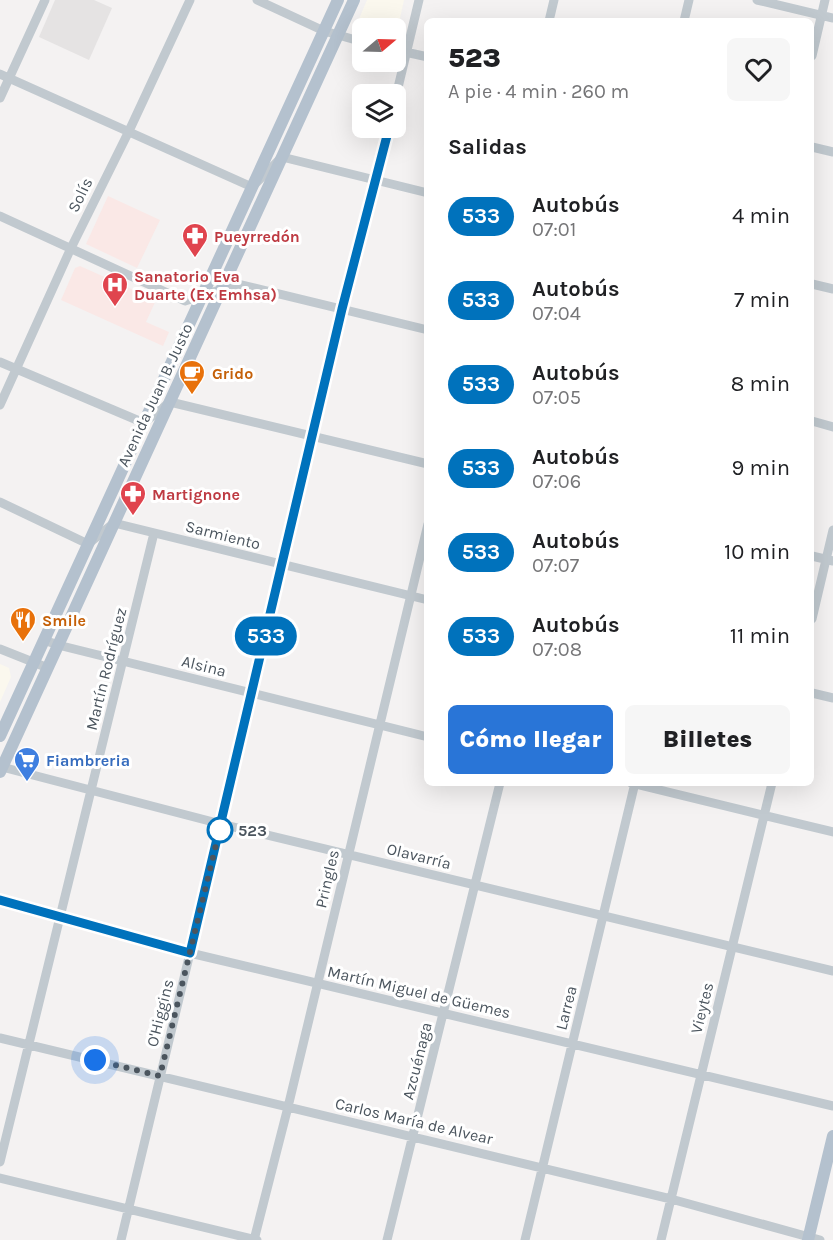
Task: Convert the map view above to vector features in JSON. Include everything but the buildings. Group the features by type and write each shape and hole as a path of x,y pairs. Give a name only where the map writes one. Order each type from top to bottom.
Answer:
{"main road":[{"name":"Avenida Juan B. Justo","path":"0,736 338,0"},
{"name":"Avenida Juan B. Justo","path":"1,769 354,0"},
{"path":"812,1239 833,1136"}],"street":[{"path":"0,98 5,76 45,0"},
{"name":"Solís","path":"0,405 70,248 129,131 190,0"},
{"path":"257,0 324,31 352,39"},
{"path":"419,0 406,52 424,56"},
{"path":"550,18 554,0"},
{"path":"685,18 689,0"},
{"path":"757,0 833,18"},
{"path":"814,48 825,0"},
{"path":"5,76 252,187 282,157 424,192"},
{"name":"O'Higgins","path":"121,1240 283,566 342,309 386,138"},
{"path":"814,147 833,152"},
{"path":"0,216 185,301 238,284 424,329"},
{"path":"814,284 833,289"},
{"path":"0,362 144,423 170,402 424,463"},
{"path":"814,422 833,427"},
{"path":"0,502 88,544 114,523"},
{"name":"Sarmiento","path":"114,523 424,599"},
{"path":"814,612 830,560 833,530"},
{"name":"Martín Rodríguez","path":"0,1162 154,533"},
{"name":"Pringles","path":"255,1240 424,540"},
{"path":"814,556 830,560"},
{"name":"Alsina","path":"44,640 424,736"},
{"path":"0,649 48,668"},
{"path":"814,693 833,698"},
{"name":"Olavarría","path":"1,769 833,971"},
{"name":"Azcuénaga","path":"387,1240 499,786"},
{"name":"Larrea","path":"525,1240 633,786"},
{"path":"646,786 833,832"},
{"name":"Vieytes","path":"661,1240 771,786"},
{"name":"Martín Miguel de Güemes","path":"0,900 190,953 833,1106"},
{"name":"Carlos María de Alvear","path":"0,1038 542,1167 671,1199 812,1239"},
{"path":"0,1178 255,1240"}],"shaded area":[{"path":"55,0 94,0 112,8 89,60 39,37"},
{"path":"367,0 404,0 400,18 359,18"},
{"name":"Sanatorio Eva Duarte (Ex Emhsa)","path":"108,196 160,220 137,268 86,244"},
{"name":"Sanatorio Eva Duarte (Ex Emhsa)","path":"80,266 156,300 146,322 169,332 163,346 61,300 75,268"},
{"path":"0,664 9,668 11,677 0,702"}],"bus line":[{"name":"533","path":"0,900 190,953 342,309 386,138"}],"place":[{"name":"Pueyrredón","path":"195,259"},
{"name":"Sanatorio Eva Duarte (Ex Emhsa)","path":"115,308"},
{"name":"Grido","path":"192,396"},
{"name":"Martignone","path":"133,517"},
{"name":"Smile","path":"23,643"},
{"name":"Fiambreria","path":"27,783"},
{"name":"523","path":"220,830"}],"route":[{"path":"95,1060 160,1076 221,824 220,830"}]}
